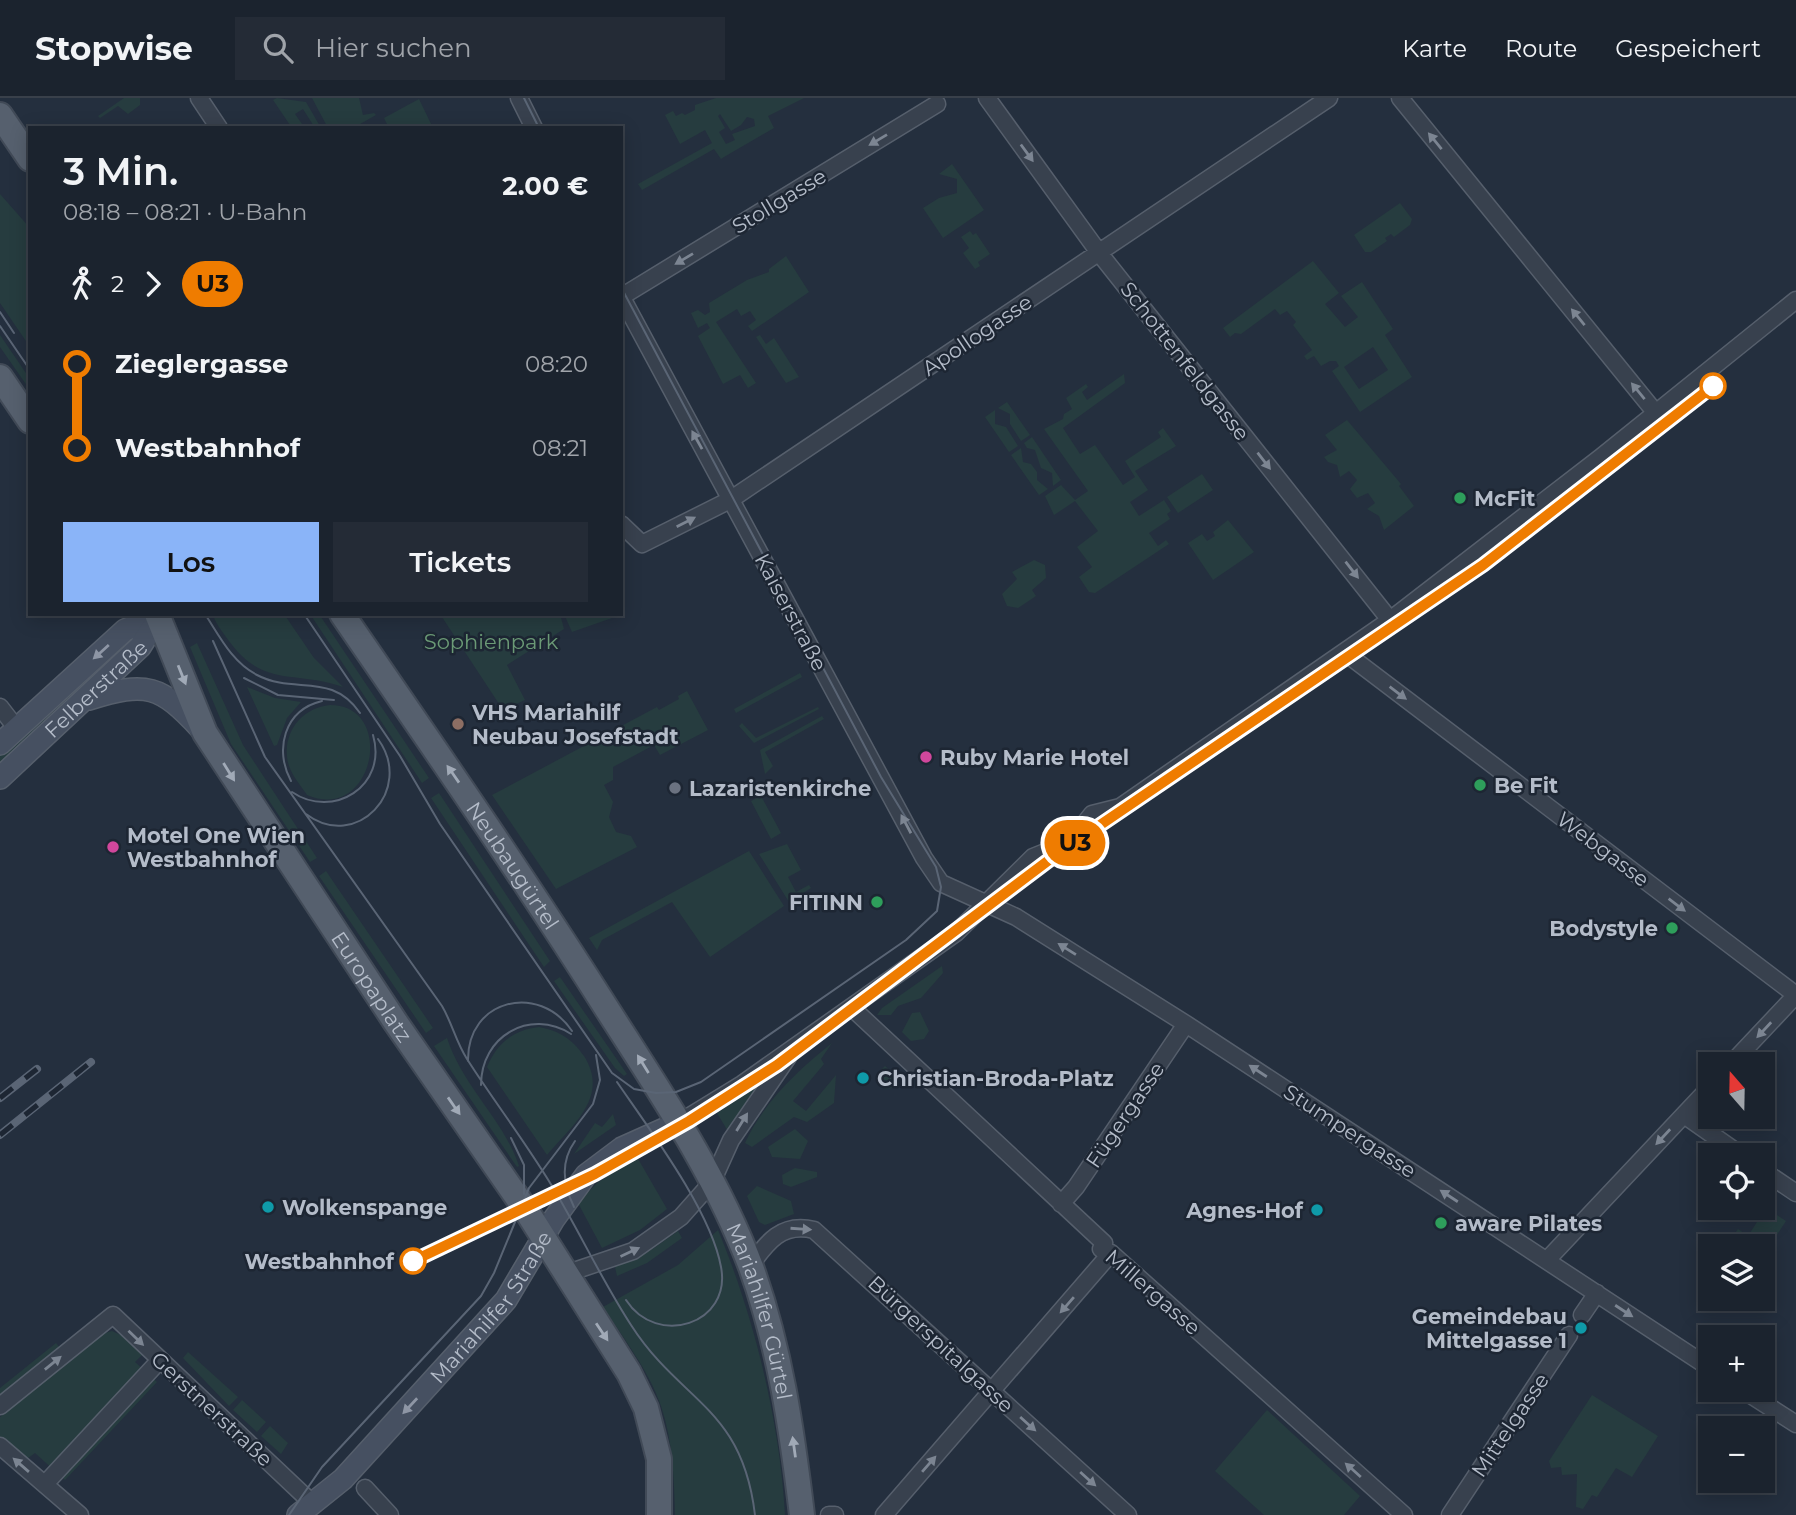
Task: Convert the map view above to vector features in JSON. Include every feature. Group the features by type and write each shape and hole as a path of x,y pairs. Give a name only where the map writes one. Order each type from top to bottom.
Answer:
{"main road":[{"path":"0,115 28,156"},
{"path":"0,377 28,418"},
{"name":"Felberstraße","path":"0,744 125,630 157,616"},
{"name":"Felberstraße","path":"0,778 140,647 158,616"},
{"name":"Europaplatz","path":"159,616 205,733"},
{"name":"Neubaugürtel","path":"343,616 545,912 680,1122"},
{"name":"Europaplatz","path":"85,700 120,689 141,687 173,699 205,733 396,1023 542,1238"},
{"name":"Mariahilfer Gürtel","path":"680,1122 712,1182 750,1266 783,1383 803,1515"},
{"name":"Mariahilfer Straße","path":"305,1509 343,1479 506,1300 575,1187 597,1165 622,1148 680,1122"},
{"path":"542,1238 629,1373 646,1408 659,1459 659,1515"}],"street":[{"path":"199,98 218,126"},
{"path":"519,98 533,126"},
{"name":"Schottenfeldgasse","path":"987,98 1100,254 1390,620"},
{"name":"Apollogasse","path":"623,526 642,544 730,500 1329,98"},
{"path":"1400,98 1655,412"},
{"name":"Stollgasse","path":"623,296 937,104"},
{"name":"Mariahilfer Straße","path":"680,1122 795,1046 956,933 1033,857 1070,842 1092,814 1120,807 1390,620 1796,300"},
{"name":"Kaiserstraße","path":"623,301 924,858 941,883 985,903"},
{"name":"Webgasse","path":"1344,652 1796,995"},
{"path":"0,707 17,729"},
{"name":"Stumpergasse","path":"985,903 1016,917 1186,1024 1698,1360"},
{"path":"1742,1052 1796,995"},
{"name":"Millergasse","path":"851,1007 1104,1243 1101,1249 1111,1253 1404,1515"},
{"name":"Fügergasse","path":"1061,1204 1076,1187 1186,1024"},
{"name":"Mariahilfer Straße","path":"565,1275 605,1263 646,1244 675,1223 712,1182 746,1116 795,1046"},
{"path":"1547,1260 1698,1100"},
{"path":"1684,1115 1724,1143"},
{"path":"1775,1179 1796,1193"},
{"name":"Bürgerspitalgasse","path":"750,1266 779,1232 791,1227 814,1230 1128,1515"},
{"path":"884,1515 1111,1253"},
{"path":"1582,1315 1597,1293"},
{"name":"Gerstnerstraße","path":"0,1406 113,1315 305,1509"},
{"name":"Mittelgasse","path":"1450,1515 1569,1335"},
{"path":"45,1484 160,1360"},
{"path":"1762,1402 1796,1424"},
{"path":"0,1446 80,1515"},
{"path":"365,1488 390,1515"}],"green space":[{"path":"124,98 140,98 140,105 128,114 118,106 100,118 98,116"},
{"path":"277,98 306,102 320,126 314,126 303,109 295,114 302,124 291,126 273,100"},
{"path":"312,98 359,98 363,115 376,115 357,126 327,126"},
{"path":"716,98 804,98 768,116 774,128 721,159 714,149 642,190 638,184 712,143 705,130 680,144 665,115 673,111 676,116 682,113 685,115 695,110 695,105","holes":["720,114 731,131 747,117 754,119 755,126 732,134 735,140 726,144 719,132 725,128 718,116"]},
{"path":"419,99 432,126 388,126 384,118"},
{"path":"952,164 984,210 943,238 923,208 939,198 957,193 957,179 939,174"},
{"path":"0,194 28,226 28,344 0,303"},
{"path":"1400,203 1412,219 1410,225 1394,237 1391,234 1385,238 1387,241 1371,252 1365,252 1354,235"},
{"path":"970,231 973,235 976,233 990,254 978,262 980,266 975,269 963,253 969,248 961,237"},
{"path":"786,256 809,292 752,331 748,326 756,320 750,311 741,316 737,309 716,322 756,383 748,388 740,375 723,384 698,336 710,328 707,323 698,328 691,313 698,310 705,315 710,312 709,303 747,280 769,272 769,269"},
{"path":"1313,261 1339,293 1325,304 1345,327 1358,317 1341,296 1362,282 1393,329 1385,335 1412,377 1360,412 1332,371 1339,366 1336,361 1321,366 1314,356 1307,360 1304,356 1312,350 1293,325 1296,322 1287,311 1280,315 1275,309 1241,334 1235,333 1230,337 1223,328","holes":["1373,347 1388,370 1359,389 1344,367"]},
{"path":"0,335 28,376 28,387 0,347"},
{"path":"760,335 766,344 774,338 799,377 786,383 756,337"},
{"path":"1124,374 1125,383 1063,428 1080,454 1095,445 1123,485 1135,477 1125,461 1161,437 1158,432 1163,428 1176,446 1135,471 1148,490 1130,502 1139,516 1164,500 1171,511 1167,514 1170,519 1149,533 1158,546 1166,540 1169,544 1095,593 1089,592 1079,577 1092,567 1077,547 1098,531 1075,501 1054,515 1045,496 1061,485 1075,500 1088,491 1044,429 1063,419 1064,414 1072,409 1066,398 1086,384 1088,387 1082,392 1087,400"},
{"path":"1007,402 1030,435 1021,441 1010,424 1010,414 998,408"},
{"path":"995,410 995,424 1006,427 1018,446 1009,452 985,417"},
{"path":"1347,420 1401,484 1399,486 1414,506 1384,530 1379,516 1367,509 1375,503 1368,493 1357,498 1350,489 1357,480 1349,471 1340,477 1337,465 1328,462 1324,457 1337,450 1325,435"},
{"path":"1032,437 1061,480 1053,486 1052,473 1041,468 1035,450 1027,448 1024,443"},
{"path":"1021,448 1023,462 1031,464 1037,472 1037,480 1048,489 1039,495 1011,455"},
{"path":"1202,474 1213,490 1178,513 1167,497"},
{"path":"1228,520 1254,552 1213,580 1188,543 1202,534 1207,541 1215,536 1213,532"},
{"path":"1034,560 1045,565 1046,578 1032,590 1036,596 1018,608 1007,606 1002,594 1017,579 1012,572"},
{"path":"214,616 285,616 314,658 343,687 279,675 253,665 240,654"},
{"path":"311,616 320,616 429,778 422,783"},
{"name":"Sophienpark","path":"441,616 561,616 564,629 507,665 525,700 503,710"},
{"path":"565,616 612,616 612,618 572,632"},
{"path":"197,643 243,745 317,858 310,862 231,744 190,647"},
{"path":"118,646 124,652 0,765 0,755"},
{"path":"800,673 802,677 736,713 734,709"},
{"path":"247,687 275,698 301,702 287,718 277,745 274,746"},
{"path":"687,691 708,730 660,755 654,745 613,767 613,780 604,785 613,802 609,817 616,832 631,836 637,847 556,889 492,795 657,707 659,710 679,699 678,696"},
{"path":"330,705 351,710 364,723 370,741 369,761 361,779 348,793 330,799 307,795 289,766 287,745 301,718 319,707"},
{"path":"818,707 819,709 754,743 739,726 742,723 756,738"},
{"path":"822,716 824,719 765,752 773,766 765,774 760,750"},
{"path":"439,793 550,961 544,967 431,798"},
{"path":"761,796 781,833 771,839 751,801"},
{"path":"787,844 801,870 788,877 796,892 809,885 811,888 789,902 759,854"},
{"path":"749,851 784,906 710,957 672,902 602,940 597,950 589,938"},
{"path":"326,871 433,1028 426,1033 319,876"},
{"path":"942,966 943,973 921,998 898,1006 891,1015 877,1015 882,1008"},
{"path":"560,977 627,1074 624,1076 615,1068 554,981"},
{"path":"920,1012 929,1031 924,1039 911,1041 902,1032 912,1013"},
{"path":"539,1027 559,1033 575,1045 591,1071 593,1085 585,1110 547,1155 487,1067 507,1039 521,1031"},
{"path":"447,1038 463,1072 504,1133 519,1166 517,1167 434,1046"},
{"path":"832,1043 821,1059 824,1064 793,1101 806,1111 836,1075 834,1103 807,1122 794,1117 752,1147 745,1143 782,1088"},
{"path":"885,1066 900,1079 899,1087 885,1089 876,1075"},
{"path":"765,1080 729,1133 717,1113"},
{"path":"613,1114 616,1125 574,1154 595,1123 602,1127"},
{"path":"795,1129 808,1141 800,1159 772,1157 768,1147"},
{"path":"637,1157 667,1209 640,1230 602,1248 578,1203 597,1183"},
{"path":"795,1168 817,1172 817,1177 791,1187 783,1184 782,1175"},
{"path":"757,1186 791,1201 794,1214 765,1225 759,1222 747,1196"},
{"path":"1775,1214 1786,1221 1775,1238 1775,1234 1749,1234 1758,1220 1775,1220"},
{"path":"718,1230 743,1298 763,1370 777,1443 785,1515 675,1515 670,1447 661,1406 643,1368 603,1307 678,1265"},
{"path":"678,1231 682,1238 647,1263 617,1276 615,1267 654,1248"},
{"path":"112,1331 123,1336 144,1353 135,1362 157,1382 65,1480 35,1453 24,1461 0,1437 0,1417 92,1337"},
{"path":"56,1343 61,1349 22,1383 0,1394 0,1388"},
{"path":"188,1352 238,1397 229,1406 183,1358"},
{"path":"1592,1395 1658,1436 1632,1477 1616,1468 1597,1497 1592,1495 1583,1509 1576,1507 1577,1474 1562,1475 1561,1467 1551,1468 1549,1461"},
{"path":"242,1400 266,1422 257,1432 233,1410"},
{"path":"1267,1410 1360,1496 1344,1515 1264,1515 1215,1471"},
{"path":"270,1426 288,1443 281,1454 261,1436"}],"tram line":[{"path":"524,98 538,126"},
{"path":"305,616 400,756 440,824 612,1073 634,1089 656,1093 676,1092 701,1082 906,940 937,911 941,887 936,867 881,777 623,291"},
{"path":"0,312 14,333"},
{"path":"0,326 28,367"},
{"path":"206,616 227,648 248,670 271,681 337,692 349,700 360,713"},
{"path":"213,641 265,757 442,1006 467,1059 545,1174 631,1325 650,1351 707,1408 737,1450 748,1479 755,1515"},
{"path":"244,678 278,695 334,700"},
{"path":"291,781 283,757 286,733 299,713 322,701"},
{"path":"292,792 308,800 324,802 340,800 354,793 365,783 372,769 376,753 373,735"},
{"path":"306,814 325,824 344,825 361,820 375,810 385,795 389,778 388,758 378,739"},
{"path":"468,1061 471,1040 479,1023 492,1011 507,1004 542,1006 558,1016 572,1031"},
{"path":"481,1085 483,1068 489,1053 499,1040 511,1031 540,1024 571,1034"},
{"path":"289,1515 322,1467 481,1296 494,1273 529,1188 593,1104 600,1080 596,1055"},
{"path":"617,1082 678,1171 705,1221 721,1267 721,1287 715,1303 704,1315 689,1323 673,1326 655,1323 639,1315 626,1300"},
{"path":"511,1138 524,1165 524,1194"},
{"path":"574,1207 567,1190 565,1165 575,1141"}],"railway":[{"path":"0,1135 91,1062"},
{"path":"0,1098 37,1069"}],"metro line":[{"name":"U3","path":"413,1261 595,1174 746,1086 870,998 1053,857 1483,565 1713,386"}],"place":[{"name":"McFit","path":"1460,498"},
{"name":"VHS Mariahilf Neubau Josefstadt","path":"458,724"},
{"name":"Ruby Marie Hotel","path":"926,757"},
{"name":"Be Fit","path":"1480,785"},
{"name":"Lazaristenkirche","path":"675,788"},
{"name":"Motel One Wien Westbahnhof","path":"113,847"},
{"name":"FITINN","path":"877,902"},
{"name":"Bodystyle","path":"1672,928"},
{"name":"Christian-Broda-Platz","path":"863,1078"},
{"name":"Wolkenspange","path":"268,1207"},
{"name":"Agnes-Hof","path":"1317,1210"},
{"name":"aware Pilates","path":"1441,1223"},
{"name":"Westbahnhof","path":"413,1261"},
{"name":"Gemeindebau Mittelgasse 1","path":"1581,1328"}]}
